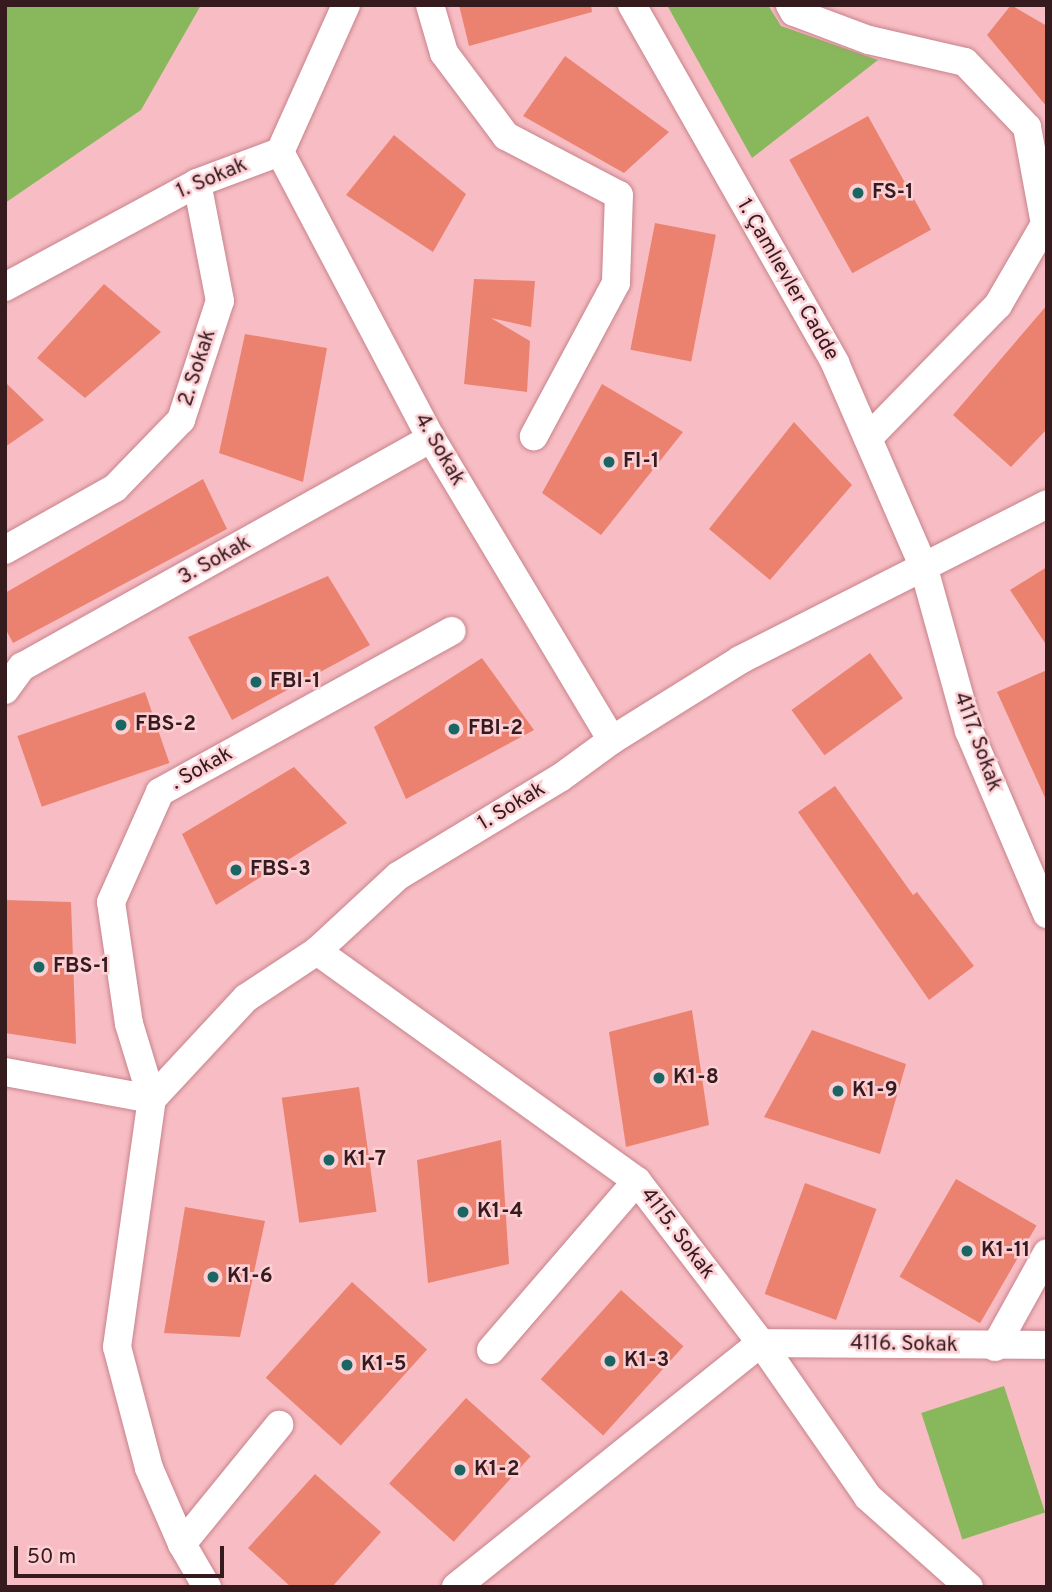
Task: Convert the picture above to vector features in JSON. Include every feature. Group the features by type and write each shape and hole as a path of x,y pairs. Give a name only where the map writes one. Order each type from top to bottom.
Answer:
{"street":[{"path":"280,152 346,5"},
{"path":"430,5 444,53 506,136 620,195 616,283 534,436"},
{"name":"1. Çamlıevler Cadde","path":"632,5 835,363 923,565"},
{"path":"790,5 794,12 869,40 965,62 1027,127 1045,224 998,305 868,438"},
{"name":"1. Sokak","path":"5,287 197,183 280,152"},
{"name":"4. Sokak","path":"280,152 431,438 612,740"},
{"name":"2. Sokak","path":"5,550 115,488 181,420 220,301 197,183"},
{"name":"3. Sokak","path":"5,690 22,667 431,438"},
{"name":"1. Sokak","path":"152,1099 246,998 317,951 398,876 560,778 612,740 740,660 923,565 1047,505"},
{"name":"4117. Sokak","path":"923,565 969,732 1047,914"},
{"name":". Sokak","path":"152,1099 129,1024 111,902 160,792 452,631"},
{"name":"4115. Sokak","path":"317,951 637,1181 761,1343 868,1497 969,1587"},
{"path":"5,1072 152,1099 117,1347 149,1468 182,1544 207,1587"},
{"path":"491,1350 637,1181"},
{"path":"995,1347 1047,1253"},
{"path":"456,1587 761,1343"},
{"name":"4116. Sokak","path":"761,1343 995,1347 1047,1345"},
{"path":"182,1544 279,1425"}],"green space":[{"path":"5,5 201,5 141,110 5,203"},
{"path":"667,5 768,5 781,26 878,60 752,158"},
{"path":"1004,1386 1045,1512 962,1539 921,1413"}],"building":[{"path":"459,5 591,5 592,12 469,46"},
{"path":"1011,5 1047,26 1047,107 987,35"},
{"path":"565,56 669,132 624,173 523,116"},
{"name":"FS-1","path":"868,116 931,230 852,273 789,160"},
{"path":"394,135 466,194 433,252 346,195"},
{"path":"655,223 716,235 691,361 630,350"},
{"path":"474,279 535,281 531,327 491,318 530,341 527,392 464,384"},
{"path":"104,284 161,332 85,398 37,358"},
{"path":"1047,305 1047,429 1011,467 953,415"},
{"path":"245,334 327,348 303,482 219,453"},
{"path":"5,382 44,420 5,447"},
{"name":"FI-1","path":"602,384 683,432 601,535 542,493"},
{"path":"794,422 852,485 770,580 709,529"},
{"path":"203,479 227,529 13,643 5,628 5,593"},
{"path":"1047,567 1047,646 1010,590"},
{"name":"FBI-1","path":"328,576 370,645 232,720 188,637"},
{"path":"870,653 903,698 824,755 792,710"},
{"name":"FBI-2","path":"482,658 534,730 406,799 374,727"},
{"path":"1047,670 1047,802 997,692"},
{"name":"FBS-2","path":"145,692 169,763 42,807 17,736"},
{"name":"FBS-3","path":"294,767 347,823 216,905 182,834"},
{"path":"835,786 913,895 917,892 974,966 929,1000 798,812"},
{"name":"FBS-1","path":"5,900 71,902 76,1044 5,1033"},
{"name":"K1-8","path":"692,1010 709,1125 626,1147 609,1032"},
{"name":"K1-9","path":"812,1030 906,1064 880,1154 764,1117"},
{"name":"K1-7","path":"359,1087 377,1212 299,1223 282,1098"},
{"name":"K1-4","path":"501,1140 509,1264 428,1283 417,1160"},
{"name":"K1-11","path":"956,1179 1037,1225 980,1323 900,1277"},
{"path":"805,1183 876,1209 836,1320 765,1294"},
{"name":"K1-6","path":"185,1207 265,1221 240,1337 164,1333"},
{"name":"K1-5","path":"352,1282 427,1350 341,1445 266,1378"},
{"name":"K1-3","path":"621,1290 683,1346 603,1435 541,1379"},
{"name":"K1-2","path":"466,1398 531,1456 454,1542 389,1483"},
{"path":"315,1474 381,1532 332,1587 291,1587 248,1548"}],"place":[{"name":"FS-1","path":"858,193"},
{"name":"FI-1","path":"609,462"},
{"name":"FBI-1","path":"256,682"},
{"name":"FBS-2","path":"121,725"},
{"name":"FBI-2","path":"454,729"},
{"name":"FBS-3","path":"236,870"},
{"name":"FBS-1","path":"39,967"},
{"name":"K1-8","path":"659,1078"},
{"name":"K1-9","path":"838,1091"},
{"name":"K1-7","path":"329,1160"},
{"name":"K1-4","path":"463,1212"},
{"name":"K1-11","path":"967,1251"},
{"name":"K1-6","path":"213,1277"},
{"name":"K1-3","path":"610,1361"},
{"name":"K1-5","path":"347,1365"},
{"name":"K1-2","path":"460,1470"}]}
